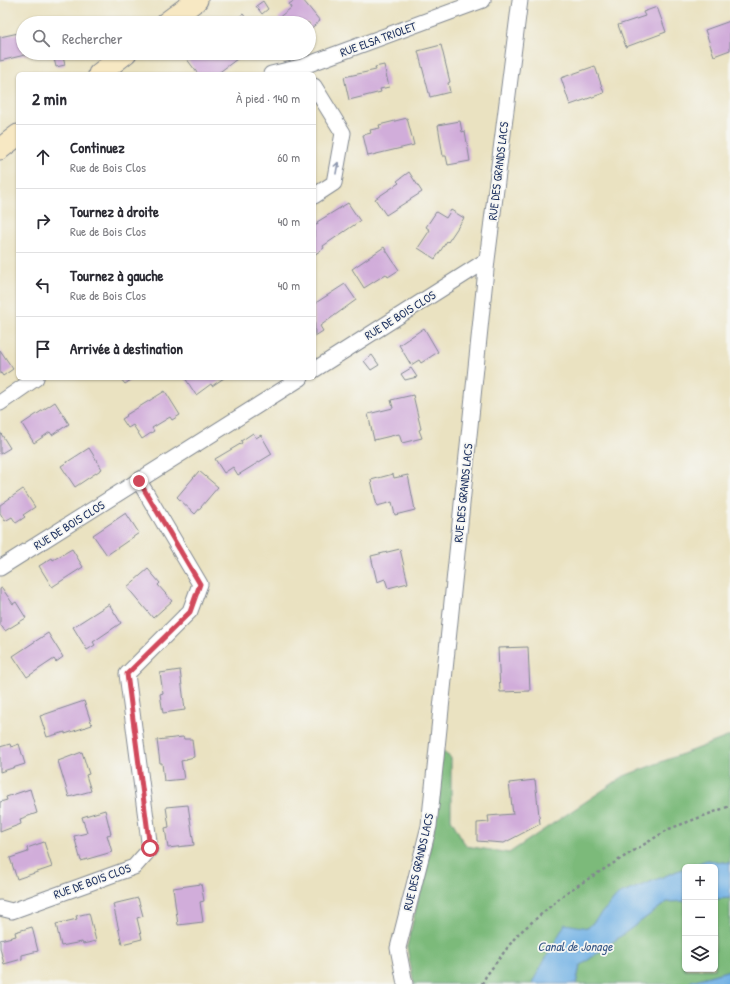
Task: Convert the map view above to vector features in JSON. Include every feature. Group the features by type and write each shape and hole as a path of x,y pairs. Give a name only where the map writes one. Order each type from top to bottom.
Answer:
{"main road":[{"path":"175,16 197,0"},
{"path":"102,72 117,60"},
{"path":"0,148 16,136"}],"street":[{"name":"RUE ELSA TRIOLET","path":"288,72 304,70 483,0"},
{"name":"RUE DES GRANDS LACS","path":"405,984 398,948 429,826 486,260 520,0"},
{"path":"316,89 343,133 334,183 316,195"},
{"name":"RUE DE BOIS CLOS","path":"316,369 486,260"},
{"path":"0,403 33,380"},
{"name":"RUE DE BOIS CLOS","path":"0,568 298,380"},
{"name":"RUE DE BOIS CLOS","path":"0,908 12,911 134,867 150,848 127,674 190,612 200,584 139,481"}],"path":[{"path":"482,984 486,976 517,935 567,892 669,829 730,806"}],"green space":[{"path":"730,736 730,863 707,860 696,864 682,864 682,869 618,895 588,928 533,981 533,984 414,984 407,947 434,830 442,751 451,758 451,819 466,846 509,853 624,776"},
{"path":"730,898 730,970 692,981 687,984 576,984 580,966 667,902 682,901 682,972 718,972 718,899"}],"water":[{"path":"707,860 730,863 730,898 718,899 718,864 696,864"},
{"name":"Canal de Jonage","path":"682,869 682,901 667,902 580,966 576,984 533,984 533,981 565,924 588,928 618,895"},
{"path":"730,970 730,984 687,984 692,981"}],"building":[{"path":"295,0 303,0 316,16 281,16 291,8 289,4"},
{"path":"263,1 268,9 262,14 256,6"},
{"path":"657,7 666,32 626,47 618,25 645,16 643,12"},
{"path":"316,16 320,21 316,24"},
{"path":"730,21 730,50 714,56 705,30"},
{"path":"16,34 16,57 0,61 0,37"},
{"path":"441,45 450,82 448,83 450,92 430,97 418,51"},
{"path":"54,60 64,60 65,65 56,67"},
{"path":"188,60 236,60 220,72 196,72"},
{"path":"384,65 389,87 380,89 381,92 349,100 344,77 376,70 375,67"},
{"path":"595,66 604,93 570,105 561,78"},
{"path":"407,118 414,145 368,156 363,135 371,133 370,130 380,128 379,125"},
{"path":"460,121 462,132 465,131 470,161 448,165 446,156 443,156 438,125"},
{"path":"409,172 422,192 386,215 375,199 399,183 397,181"},
{"path":"348,203 360,221 323,246 324,248 316,254 317,222"},
{"path":"451,210 464,218 435,259 418,248 430,230 426,227 436,212 446,218"},
{"path":"384,247 399,270 388,277 386,274 364,288 352,269"},
{"path":"345,284 356,300 320,326 323,331 316,335 316,303"},
{"path":"424,328 438,352 421,363 419,360 411,365 399,345"},
{"path":"0,350 13,369 3,376 1,373 0,374"},
{"path":"372,355 379,365 371,370 364,361"},
{"path":"411,368 417,377 405,380 401,374"},
{"path":"122,380 131,380 125,384"},
{"path":"186,380 221,380 212,386 211,384 196,395"},
{"path":"165,391 180,415 172,420 170,417 152,428 154,431 142,439 133,425 128,428 122,419"},
{"path":"413,395 421,429 419,430 422,438 402,443 399,434 374,440 368,414 393,408 391,400"},
{"path":"55,402 69,424 52,435 50,432 34,443 22,424"},
{"path":"0,432 10,448 0,454"},
{"path":"253,433 256,438 261,435 272,454 238,475 233,467 224,473 215,459 242,443 241,441"},
{"path":"89,448 102,469 75,487 61,466"},
{"path":"199,471 218,487 195,514 177,497"},
{"path":"393,474 394,478 408,475 415,510 395,515 392,502 377,506 371,480"},
{"path":"23,489 35,507 23,515 25,517 16,523 12,517 5,521 0,513 0,505"},
{"path":"126,513 139,533 107,555 93,535"},
{"path":"72,549 83,567 52,587 39,566"},
{"path":"400,549 408,583 388,588 385,579 377,582 371,556"},
{"path":"148,569 160,583 158,585 172,601 153,618 127,587"},
{"path":"2,588 13,604 16,602 26,618 5,631 0,624 0,589"},
{"path":"109,604 121,623 93,642 95,645 87,650 73,627"},
{"path":"48,633 63,657 56,662 54,659 27,677 13,656"},
{"path":"528,647 530,691 500,692 498,648"},
{"path":"180,670 185,710 163,713 160,694 163,693 160,673"},
{"path":"84,701 92,725 65,734 65,732 47,737 40,716"},
{"path":"183,737 184,739 192,739 194,757 181,761 184,779 164,781 157,740"},
{"path":"10,744 11,747 19,744 25,764 0,772 0,747"},
{"path":"82,752 89,774 86,775 91,791 69,797 58,761"},
{"path":"535,780 540,824 504,843 477,841 477,823 489,822 488,816 513,814 509,783"},
{"path":"30,789 37,813 20,819 21,824 0,832 0,802 7,800 6,797"},
{"path":"188,805 194,845 168,848 165,828 169,827 166,807"},
{"path":"105,810 111,834 107,835 112,852 81,861 74,836 87,833 82,817"},
{"path":"44,842 52,867 17,879 10,858 28,852 27,848"},
{"path":"201,884 204,901 200,902 203,922 178,925 173,888"},
{"path":"138,898 143,916 137,918 142,939 122,944 113,904"},
{"path":"89,913 96,941 61,946 56,924 77,919 76,916"},
{"path":"32,927 38,951 22,955 22,959 4,964 0,948 0,940 16,936 15,932"}],"route":[{"path":"139,481 200,584 190,612 127,674 150,848"}]}
